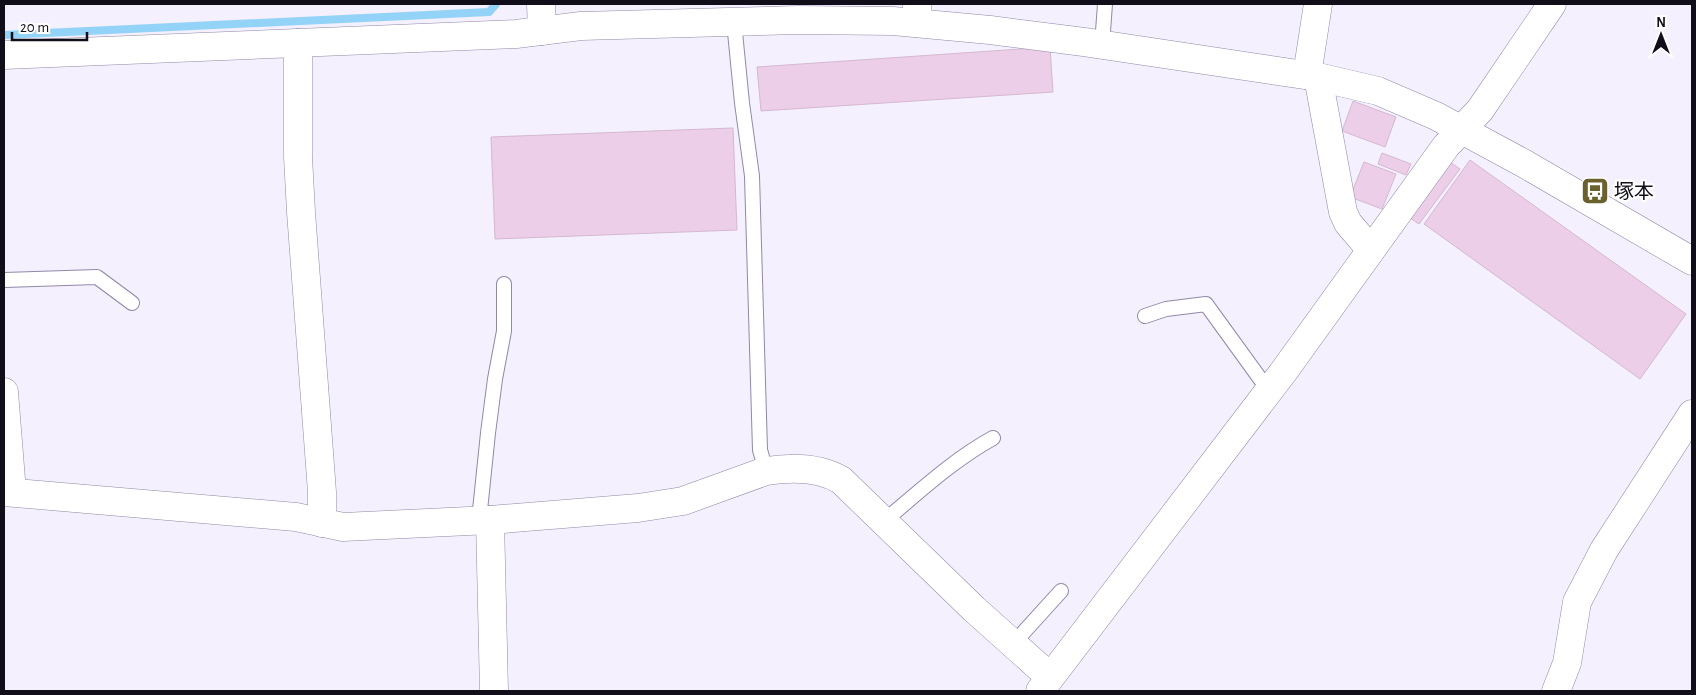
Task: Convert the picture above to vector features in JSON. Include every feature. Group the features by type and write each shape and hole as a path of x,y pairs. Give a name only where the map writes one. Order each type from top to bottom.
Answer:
{"street":[{"path":"541,4 542,31"},
{"path":"1318,4 1312,76 1343,212 1348,223 1371,250"},
{"path":"4,392 8,492 296,517 343,527 484,520 638,508 689,499 766,471 777,469 816,470 832,474 841,480 974,609 1013,644 1045,684 1269,391 1446,146 1480,110 1552,4"},
{"path":"4,55 516,34 571,27 841,19 917,13 990,30 1312,76 1363,87 1395,97 1525,164 1692,261"},
{"path":"298,43 299,174 322,492 322,523"},
{"path":"1556,691 1567,663 1577,602 1604,550 1692,414"},
{"path":"484,520 494,691"}],"lane":[{"path":"1102,45 1105,4"},
{"path":"734,22 752,176 760,450 766,471"},
{"path":"4,280 97,277 132,303"},
{"path":"484,520 493,390 504,331 504,284"},
{"path":"1145,316 1166,309 1206,304 1269,391"},
{"path":"884,521 958,460 993,438"},
{"path":"1013,644 1061,591"}],"building":[{"path":"1050,47 1053,92 761,111 757,67"},
{"path":"1353,101 1396,117 1385,147 1342,131"},
{"path":"733,128 737,230 495,239 491,137"},
{"path":"1382,153 1411,164 1406,175 1378,164"},
{"path":"1447,160 1460,169 1419,224 1407,216"},
{"path":"1470,160 1686,314 1640,379 1424,224"},
{"path":"1364,162 1396,174 1382,209 1350,197"}],"waterway":[{"path":"4,35 489,12 496,4"}],"place":[{"name":"塚本","path":"1595,191"}]}
